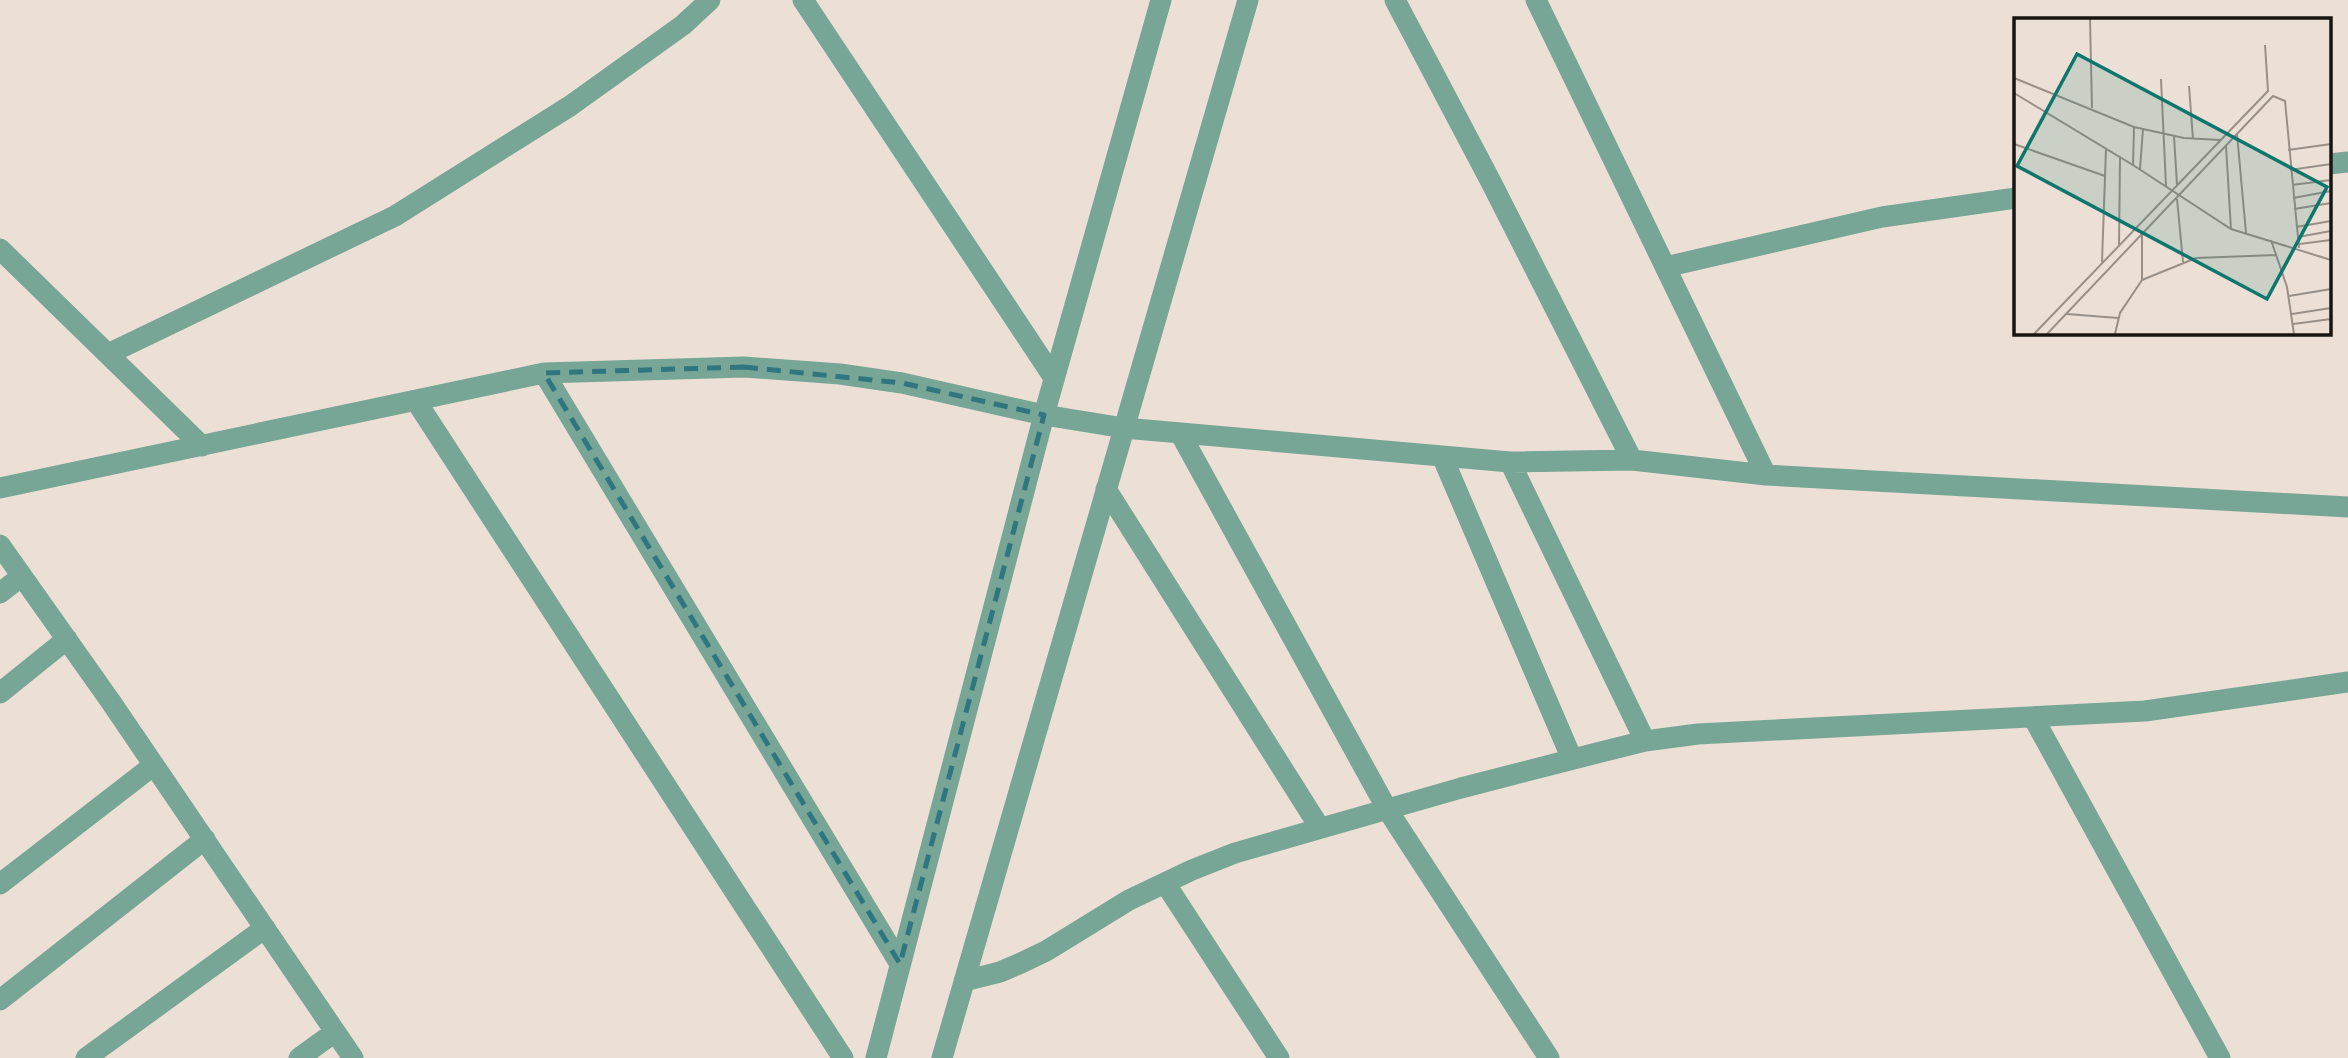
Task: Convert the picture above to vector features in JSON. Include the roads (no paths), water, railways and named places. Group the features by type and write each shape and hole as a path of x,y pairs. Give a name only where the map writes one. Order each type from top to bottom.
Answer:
{"street":[{"path":"108,354 395,216 570,106 683,25 710,0"},
{"path":"803,0 1054,378"},
{"path":"876,1058 1044,415 1161,0"},
{"path":"942,1058 1248,0"},
{"path":"1395,0 1632,460"},
{"path":"1536,0 1766,475"},
{"path":"2330,164 2348,162"},
{"path":"1665,267 1882,218 2014,198"},
{"path":"0,249 201,446"},
{"path":"0,488 544,373 744,367 840,374 902,383 1044,415 1124,428 1510,462 1632,460 1766,475 2348,507"},
{"path":"544,373 900,964"},
{"path":"416,401 843,1058"},
{"path":"1180,433 1387,809 1549,1058"},
{"path":"1442,456 1572,759"},
{"path":"1510,462 1646,741"},
{"path":"1106,488 1320,828"},
{"path":"0,545 205,839 353,1058"},
{"path":"0,593 22,576"},
{"path":"0,693 67,639"},
{"path":"964,981 1000,972 1046,951 1129,900 1235,853 1387,809 1646,741 1698,734 2144,711 2348,682"},
{"path":"2032,717 2220,1058"},
{"path":"0,884 154,765"},
{"path":"0,1000 205,839"},
{"path":"1164,883 1279,1058"},
{"path":"86,1058 265,929"},
{"path":"299,1058 335,1032"}]}
